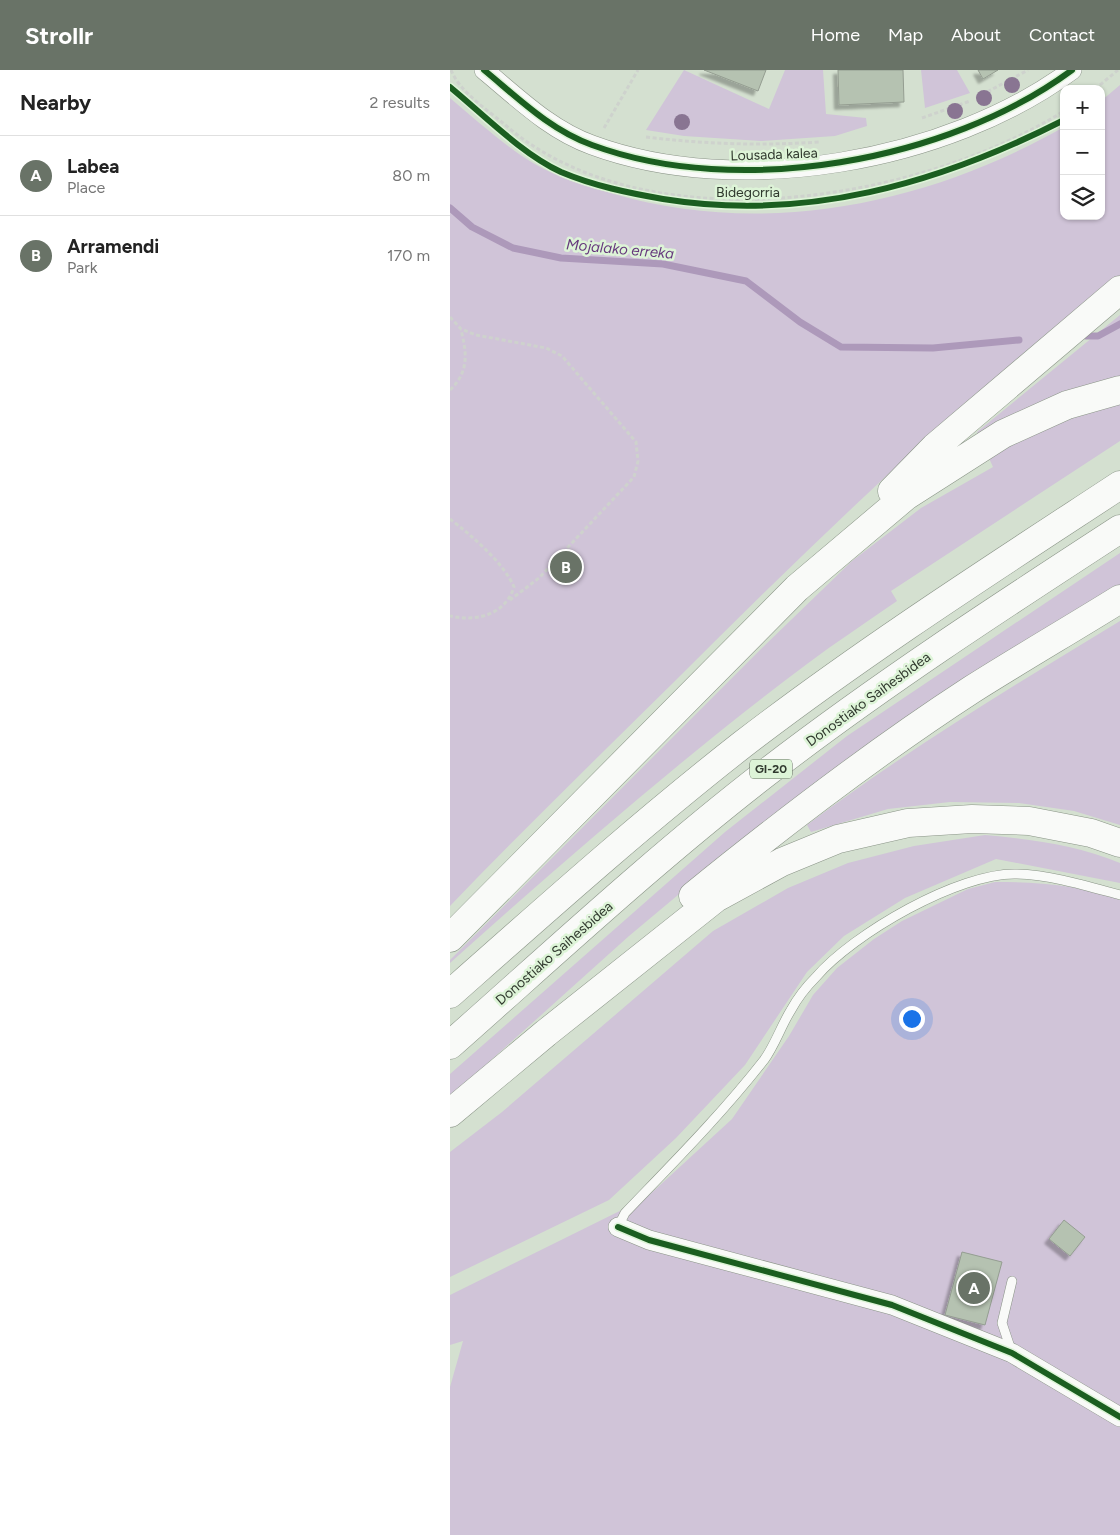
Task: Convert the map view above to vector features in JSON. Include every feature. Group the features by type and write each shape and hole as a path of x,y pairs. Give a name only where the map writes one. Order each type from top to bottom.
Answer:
{"highway":[{"path":"450,938 935,447 1120,290"},
{"path":"797,588 906,496 1003,434 1068,405 1120,390"},
{"name":"GI-20","path":"450,994 625,840 742,745 846,667 953,594 1120,485"},
{"name":"Donostiako Saihesbidea","path":"450,1045 650,869 772,768 867,697 1120,529"},
{"path":"546,1033 668,917 768,834 852,772 971,690 1120,599"},
{"path":"450,1113 546,1033 716,898 782,862 838,839 908,823 972,818 1030,821 1090,834 1120,843"}],"street":[{"name":"Lousada kalea","path":"484,70 551,124 592,145 650,160 686,166 760,169 835,163 908,147 995,116 1030,98 1072,70"},
{"path":"618,1227 649,1240 892,1305 1012,1353 1120,1417"}],"lane":[{"path":"618,1227 624,1213 720,1115 766,1057 792,1009 816,976 853,943 942,893 986,877 1016,874 1069,881 1120,895"},
{"path":"1012,1281 1002,1324 1012,1353"}],"path":[{"path":"603,129 638,70"},
{"path":"919,120 972,100 1028,70"},
{"path":"1100,85 1118,70"},
{"path":"1105,89 1120,76"},
{"path":"457,93 519,143"},
{"path":"898,186 988,157 1060,122"},
{"path":"596,127 610,131"},
{"path":"643,136 700,143 765,146 824,141"},
{"path":"813,202 873,192"},
{"path":"450,317 461,329 476,335 546,348 562,356 636,442 638,461 634,477 539,578 493,613 478,618 463,619 450,616"},
{"path":"450,390 465,368 467,354 461,329"},
{"path":"450,520 467,531 510,577 514,587 510,600"}],"shaded area":[{"path":"684,70 769,109 785,70 823,70 826,114 866,118 867,126 835,136 761,141 684,136 646,130"},
{"path":"921,70 957,70 970,93 925,108"},
{"path":"1120,85 1120,275 1004,371 837,522 562,792 450,906 450,98 512,149 533,163 562,177 614,194 671,207 729,213 787,212 845,206 902,194 958,176 1012,154 1060,129 1060,220 1105,220 1105,98"},
{"path":"1120,315 1120,441 891,591 897,601 818,656 715,735 581,848 450,963 450,960 762,648 852,561 921,508 993,467 977,432"},
{"path":"1120,553 1120,589 888,732 782,808 629,936 450,1097 450,1074 725,832 847,736"},
{"path":"1120,621 1120,825 1074,811 1019,803 950,802 888,809 811,832 807,825 883,771 1000,694"},
{"path":"985,835 1071,847 1104,857 1120,863 1120,883 996,859 905,898 844,936 807,972 745,1065 676,1138 609,1200 450,1277 450,1152 502,1112 713,931 788,888 848,863 914,846"},
{"path":"995,882 1059,885 1090,891 1120,900 1120,1535 450,1535 450,1387 463,1341 450,1345 450,1295 646,1198 732,1119 789,1036 813,995 837,968 874,939 902,921 968,889"}],"building":[{"path":"704,70 766,70 758,91"},
{"path":"838,70 903,70 904,102 839,105"},
{"path":"978,70 998,70 983,79"},
{"path":"1064,1220 1085,1237 1070,1256 1049,1239"},
{"path":"962,1252 1002,1262 985,1325 945,1315"}],"waterway":[{"name":"Mojalako erreka","path":"450,208 472,227 513,248 561,258 663,264 746,281 800,322 841,347 933,348 1019,340"},
{"name":"Mojalako erreka","path":"1086,336 1098,336 1120,324"}],"cycle path":[{"path":"484,70 548,122 577,139 649,161 711,169 775,169 840,162 904,148 965,128 1022,102 1072,70"},
{"name":"Bidegorria","path":"450,87 518,145 561,172 624,192 716,205 768,205 819,201 869,192 919,179 968,163 1060,122"},
{"path":"618,1227 649,1240 892,1305 1012,1353 1120,1417"}],"place":[{"name":"Arramendi","path":"566,567"},
{"name":"Labea","path":"974,1288"}]}
